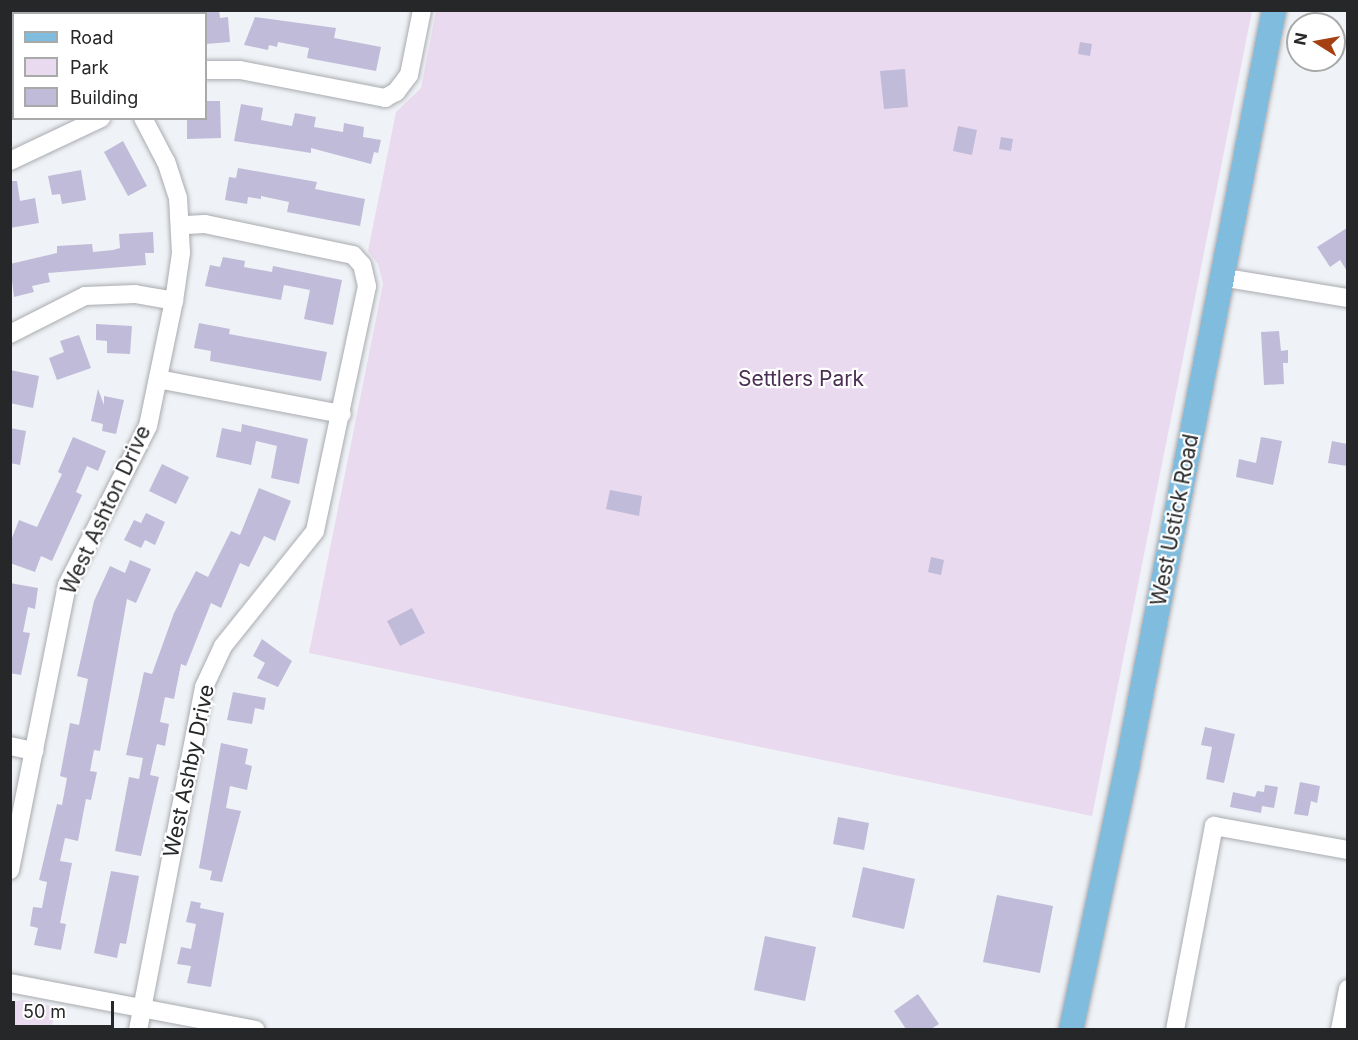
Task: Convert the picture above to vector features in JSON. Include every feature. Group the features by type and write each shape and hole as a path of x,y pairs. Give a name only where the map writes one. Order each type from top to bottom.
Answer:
{"main road":[{"name":"West Ustick Road","path":"1071,1029 1127,767 1274,10"}],"street":[{"path":"207,70 240,70 374,99 394,94 409,75 422,10"},
{"path":"10,160 97,120"},
{"name":"West Ashton Drive","path":"10,870 67,585 144,434 174,301 182,225 178,198 166,162 144,120"},
{"name":"West Ashby Drive","path":"138,1029 204,687 223,646 315,531 342,414 367,286 362,265 353,255 204,224 182,225"},
{"path":"1221,277 1347,298"},
{"path":"10,334 85,297 135,294 174,301"},
{"path":"158,379 342,414"},
{"path":"10,746 34,751"},
{"path":"1175,1029 1214,826 1347,850"},
{"path":"10,983 256,1029"},
{"path":"1340,1029 1347,989"}],"green space":[{"name":"Settlers Park","path":"436,11 1252,11 1092,816 309,653 383,284 378,264 368,251 396,112 421,88"},
{"path":"24,1000 56,1007 51,1029 11,1029 11,1002"}],"building":[{"path":"206,10 219,10 220,18 228,17 230,42 207,44"},
{"path":"255,17 336,28 334,38 381,47 376,71 307,58 309,48 278,42 277,47 269,45 268,50 244,45"},
{"path":"1080,42 1092,44 1090,56 1078,54"},
{"path":"905,69 908,107 884,109 880,71"},
{"path":"207,101 220,101 221,138 187,139 187,120 207,120"},
{"path":"241,104 263,108 261,120 292,126 295,113 316,117 314,127 343,132 344,123 364,127 363,137 381,140 378,153 374,152 371,164 311,148 311,153 234,141"},
{"path":"958,126 977,130 972,155 953,151"},
{"path":"1001,137 1013,139 1011,151 999,149"},
{"path":"123,141 147,186 128,196 104,152"},
{"path":"238,168 317,182 315,189 365,199 360,226 287,212 289,202 261,196 261,199 248,197 247,204 225,200 229,177 236,178"},
{"path":"81,170 86,200 62,204 60,194 52,195 48,176"},
{"path":"10,181 17,181 20,201 35,198 39,223 10,228"},
{"path":"1347,228 1347,271 1340,260 1330,267 1317,247"},
{"path":"153,232 154,253 145,253 146,265 48,273 50,282 32,286 34,292 14,297 10,264 57,253 57,246 92,244 93,252 113,250 120,248 119,234"},
{"path":"223,257 245,261 244,267 272,272 273,266 342,280 333,325 304,319 310,290 284,285 281,300 205,286 210,265 220,267"},
{"path":"199,323 230,329 229,334 327,352 321,381 210,361 211,351 194,348"},
{"path":"96,324 132,326 130,354 107,353 107,341 96,340"},
{"path":"1279,331 1281,351 1288,350 1288,363 1283,363 1284,384 1264,385 1261,332"},
{"path":"79,335 91,368 57,380 49,358 64,352 60,341"},
{"path":"10,370 39,376 33,408 10,403"},
{"path":"98,389 104,405 104,396 124,400 116,434 102,431 103,424 91,421"},
{"path":"242,424 308,439 299,484 271,478 277,446 256,441 251,465 216,457 222,428 241,432"},
{"path":"10,428 26,431 20,465 10,463"},
{"path":"73,437 106,451 98,471 87,466 76,492 82,495 52,561 41,556 35,572 10,563 10,543 19,520 37,527 62,474 58,472"},
{"path":"1261,437 1282,441 1273,485 1236,477 1239,459 1256,463"},
{"path":"1332,441 1347,444 1347,466 1328,463"},
{"path":"162,464 189,477 176,504 149,491"},
{"path":"259,488 291,501 275,541 264,536 249,567 240,563 221,608 211,603 186,666 181,664 174,699 165,697 160,722 169,724 165,746 157,744 150,775 159,777 141,856 115,851 129,777 139,779 143,758 126,755 144,672 152,674 174,613 196,571 208,577 231,531 240,535"},
{"path":"610,490 642,496 639,516 606,509"},
{"path":"146,513 165,522 155,545 145,540 141,548 124,540 134,520 141,523"},
{"path":"931,557 944,560 941,575 928,572"},
{"path":"130,560 151,569 136,603 127,599 100,751 94,750 90,771 97,772 91,800 86,799 78,841 65,838 60,861 72,863 60,923 66,924 61,950 34,945 38,928 30,926 33,907 42,908 47,882 39,880 57,804 62,805 67,778 60,776 70,723 79,725 88,679 77,676 94,601 110,566 125,573"},
{"path":"10,583 38,588 35,609 28,607 23,632 30,633 21,675 10,673"},
{"path":"412,608 425,633 400,646 387,621"},
{"path":"262,639 292,661 278,687 257,678 265,663 253,656"},
{"path":"233,692 266,698 264,710 255,708 252,724 227,720"},
{"path":"1205,727 1235,734 1224,783 1206,779 1212,747 1201,745"},
{"path":"221,743 248,749 245,764 252,766 247,790 230,786 226,808 241,811 222,882 210,880 212,871 199,868"},
{"path":"1300,782 1320,786 1317,803 1311,801 1308,816 1294,814"},
{"path":"1265,785 1278,787 1274,808 1262,806 1261,813 1230,807 1233,792 1255,797 1257,791 1264,792"},
{"path":"838,817 869,823 864,850 833,844"},
{"path":"863,867 915,879 904,929 852,917"},
{"path":"111,871 139,876 126,944 120,943 117,958 94,953"},
{"path":"997,895 1053,906 1040,973 983,962"},
{"path":"191,901 201,903 200,908 224,913 211,987 187,983 191,966 177,964 181,947 191,949 196,924 186,922"},
{"path":"765,936 816,947 805,1001 754,990"},
{"path":"918,994 939,1024 931,1029 906,1029 894,1011"}]}
